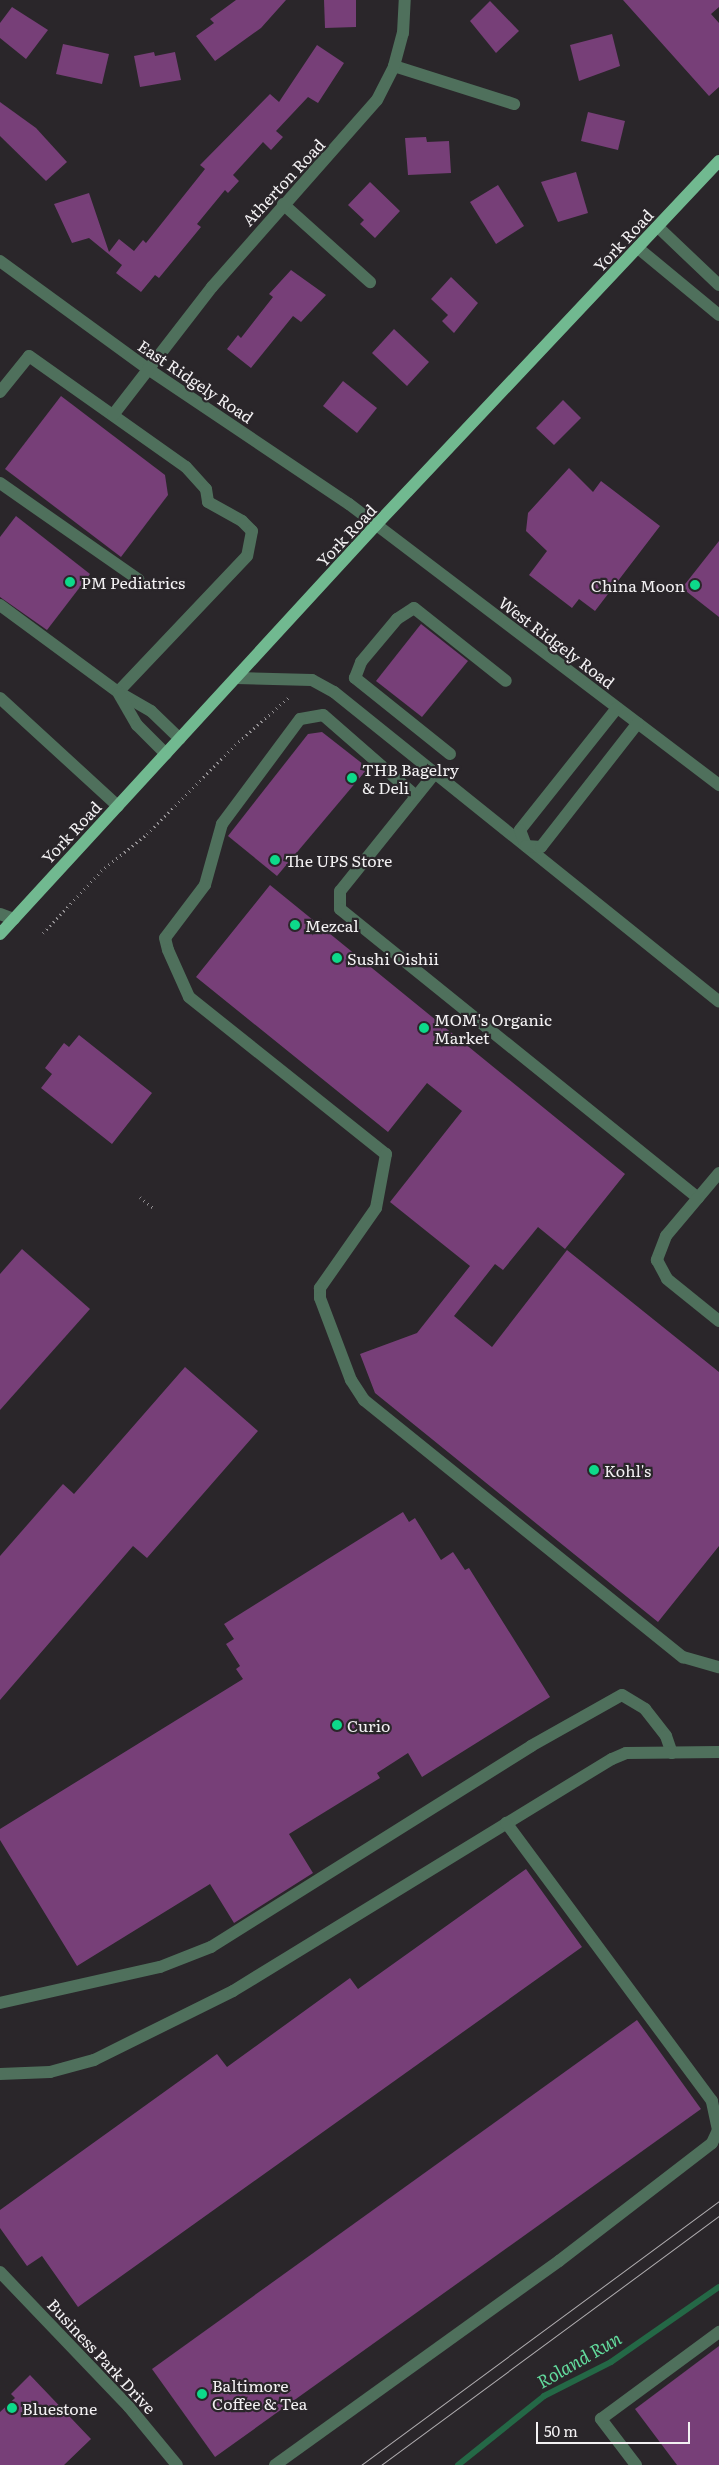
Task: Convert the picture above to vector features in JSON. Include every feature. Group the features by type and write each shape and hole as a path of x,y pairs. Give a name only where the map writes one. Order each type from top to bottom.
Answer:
{"main road":[{"name":"York Road","path":"0,934 376,525 719,161"}],"street":[{"name":"Atherton Road","path":"113,415 212,287 283,204 354,130 377,100 394,66 404,33 404,0"},
{"path":"394,66 514,104"},
{"path":"283,204 370,282"},
{"path":"658,227 719,285"},
{"path":"638,248 719,315"},
{"name":"East Ridgely Road","path":"0,261 148,369 376,525"},
{"path":"0,392 29,356 191,471 206,489 208,502 242,521 252,531 247,556 118,692"},
{"path":"0,483 139,580"},
{"name":"West Ridgely Road","path":"376,525 719,785"},
{"path":"0,605 118,692 150,711 180,739"},
{"path":"450,754 355,678 361,662 397,619 414,608 506,681"},
{"path":"236,678 302,680 334,692 719,1002"},
{"path":"118,692 137,725 166,754"},
{"path":"0,698 118,806"},
{"path":"526,846 520,830 617,708"},
{"path":"416,796 323,715 300,719 222,824 206,885 165,938 168,950 189,997 386,1154 376,1208 320,1288 320,1298 351,1380 364,1400 683,1657 719,1667"},
{"path":"526,846 541,847 638,724"},
{"path":"435,773 340,891 338,900 345,916 698,1198"},
{"path":"0,914 14,919"},
{"path":"719,1173 666,1236 657,1260 667,1279 719,1321"},
{"path":"0,2003 160,1967 211,1947 531,1746 622,1695 645,1709 666,1736 672,1752"},
{"path":"0,2074 30,2075 71,2068 190,2012 266,1973 612,1759 626,1753 719,1752"},
{"path":"275,2465 560,2261 712,2143 718,2130 712,2101 506,1823"},
{"name":"Business Park Drive","path":"0,2272 129,2406 177,2465"},
{"path":"636,2465 602,2419 719,2332"}],"path":[{"path":"44,933 101,871 147,834 234,745 290,696 302,680"},
{"path":"140,1197 155,1209"}],"building":[{"path":"236,0 286,0 261,28 215,61 196,36 214,23 210,19"},
{"path":"324,0 356,0 356,27 325,28"},
{"path":"623,0 719,0 719,7 711,14 719,23 719,87 709,96"},
{"path":"490,1 519,31 496,53 470,21"},
{"path":"12,7 48,30 26,59 0,38 0,23"},
{"path":"612,34 620,66 579,81 570,45"},
{"path":"63,44 109,54 102,84 56,74"},
{"path":"317,45 344,63 318,103 308,97 276,131 283,137 271,150 263,142 233,175 239,181 228,193 225,190 197,224 201,227 159,278 155,275 141,292 116,273 122,265 89,238 72,243 54,204 89,193 109,252 119,239 134,251 143,240 146,243 205,169 200,165 270,94 279,102"},
{"path":"154,52 155,56 175,52 181,80 140,87 134,56"},
{"path":"0,102 36,128 67,162 46,181 0,136"},
{"path":"588,112 625,121 618,150 581,141"},
{"path":"426,137 427,142 449,141 451,173 408,175 405,138"},
{"path":"576,172 588,213 558,222 541,182"},
{"path":"370,182 400,211 375,238 360,224 364,220 348,205"},
{"path":"498,185 524,226 496,244 470,202"},
{"path":"291,270 326,295 301,322 293,316 251,368 227,349 238,335 241,338 273,297 269,294"},
{"path":"451,277 478,303 454,333 442,321 448,315 431,299"},
{"path":"394,329 429,362 407,386 372,353"},
{"path":"343,381 377,408 357,433 323,406"},
{"path":"61,396 165,475 168,495 121,557 5,469"},
{"path":"563,400 581,418 554,445 536,428"},
{"path":"569,468 593,492 601,481 660,526 595,611 579,599 572,608 529,575 547,551 526,531 528,513"},
{"path":"16,516 90,574 47,630 0,597 0,537"},
{"path":"719,541 719,617 682,588"},
{"path":"421,624 468,661 422,717 376,681"},
{"path":"322,732 368,768 277,876 228,836 308,734"},
{"path":"270,885 625,1174 565,1249 538,1227 503,1270 495,1264 454,1316 492,1347 567,1250 719,1372 719,1546 658,1622 375,1393 360,1354 417,1333 470,1266 390,1202 462,1111 427,1083 388,1132 196,977"},
{"path":"79,1035 152,1093 112,1144 41,1088 52,1074 45,1068 64,1043 69,1047"},
{"path":"22,1249 90,1309 0,1410 0,1274"},
{"path":"185,1367 258,1431 147,1558 133,1546 0,1700 0,1556 63,1484 74,1494"},
{"name":"Curio","path":"403,1512 409,1522 415,1518 441,1560 453,1552 465,1570 469,1568 550,1697 422,1777 408,1753 377,1773 380,1778 289,1834 313,1873 234,1923 210,1884 77,1966 0,1840 0,1829 243,1679 236,1669 240,1666 226,1644 234,1639 224,1624"},
{"path":"526,1869 582,1947 78,2307 42,2256 27,2266 0,2228 0,2210 217,2054 227,2067 350,1978 358,1989"},
{"path":"637,2020 701,2109 215,2457 152,2369"},
{"path":"719,2346 719,2465 677,2465 635,2409"},
{"path":"30,2375 91,2439 64,2465 0,2465 0,2412 15,2398 11,2394"}],"waterway":[{"name":"Roland Run","path":"458,2465 544,2396 611,2362 719,2287"}],"tram line":[{"path":"361,2465 719,2201"},
{"path":"381,2465 719,2216"}],"place":[{"name":"PM Pediatrics","path":"70,582"},
{"name":"China Moon","path":"695,585"},
{"name":"THB Bagelry & Deli","path":"352,778"},
{"name":"The UPS Store","path":"275,860"},
{"name":"Mezcal","path":"295,925"},
{"name":"Sushi Oishii","path":"337,958"},
{"name":"MOM's Organic Market","path":"424,1028"},
{"name":"Kohl's","path":"594,1470"},
{"name":"Curio","path":"337,1725"},
{"name":"Baltimore Coffee & Tea","path":"202,2394"},
{"name":"Bluestone","path":"12,2408"}]}
